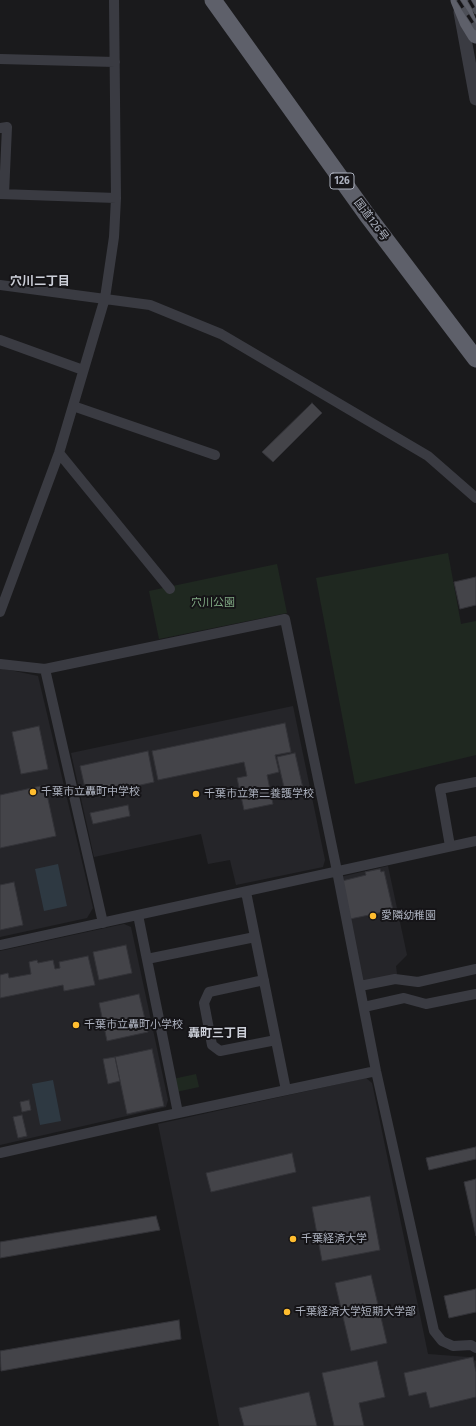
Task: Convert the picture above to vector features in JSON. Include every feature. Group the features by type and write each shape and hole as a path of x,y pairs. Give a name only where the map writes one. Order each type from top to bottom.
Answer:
{"highway":[{"name":"国道126号","path":"213,0 362,209 476,359"},
{"path":"458,0 476,35"},
{"path":"472,0 476,3"}],"street":[{"path":"0,612 59,453 105,298 114,237 116,198 114,0"},
{"path":"458,0 476,99"},
{"path":"0,59 115,62"},
{"path":"0,128 7,128 2,194 116,198"},
{"path":"0,285 150,305 221,334 428,456 476,498"},
{"path":"0,340 83,370"},
{"path":"73,406 215,455"},
{"path":"59,453 170,589"},
{"path":"0,664 45,669 285,619 337,871 376,1071 434,1331 442,1341 453,1346 470,1346 476,1348"},
{"path":"45,669 103,923"},
{"path":"450,846 440,789 476,782"},
{"path":"0,945 476,841"},
{"path":"246,892 286,1090"},
{"path":"138,915 178,1113"},
{"path":"147,959 255,937"},
{"path":"360,986 395,979 418,982 476,969"},
{"path":"264,980 209,992 204,1003 212,1045 220,1051 276,1040"},
{"path":"364,1007 404,998 426,1004 476,994"},
{"path":"0,1153 376,1071"}],"shaded area":[{"name":"千葉市立轟町中学校","path":"0,668 38,676 93,908 87,918 0,937"},
{"name":"千葉市立第二養護学校","path":"293,706 325,860 323,867 236,885 230,860 208,864 201,834 94,857 71,753"},
{"path":"58,864 67,906 44,911 35,869"},
{"name":"愛隣幼稚園","path":"388,866 407,955 396,966 397,974 360,982 340,877"},
{"name":"千葉市立轟町小学校","path":"124,924 131,927 168,1100 166,1107 0,1145 0,951"},
{"name":"千葉経済大学","path":"366,1078 372,1083 428,1354 468,1357 476,1361 476,1426 219,1426 158,1124"},
{"path":"53,1080 61,1121 40,1125 32,1084"}],"green space":[{"path":"448,553 461,624 476,621 476,755 355,784 316,578"},
{"name":"穴川公園","path":"277,564 287,613 159,639 149,591"},
{"path":"196,1074 199,1087 176,1092 173,1079"}],"building":[{"path":"312,403 322,413 273,462 262,452"},
{"path":"476,577 476,605 460,609 454,582"},
{"path":"285,723 291,752 275,755 279,772 267,775 273,804 244,810 237,778 247,776 244,762 158,780 152,751"},
{"path":"39,726 48,769 21,774 12,732"},
{"path":"148,751 154,782 87,797 80,766"},
{"path":"295,753 304,793 286,796 277,757"},
{"path":"45,785 56,836 0,848 0,795"},
{"path":"128,805 130,816 93,824 90,813"},
{"path":"380,869 381,872 384,871 393,910 350,919 342,881 366,875 365,872"},
{"path":"14,882 23,925 0,930 0,885"},
{"path":"126,945 132,973 99,980 93,952"},
{"path":"88,956 95,985 64,991 63,985 0,998 0,975 8,973 9,978 31,974 29,962 37,960 38,963 53,960 55,969 60,968 59,962"},
{"path":"139,994 148,1032 107,1041 99,1003"},
{"path":"152,1049 164,1106 127,1114 115,1057"},
{"path":"115,1057 120,1081 108,1084 103,1059"},
{"path":"29,1100 31,1110 22,1112 20,1102"},
{"path":"22,1115 27,1136 18,1138 13,1117"},
{"path":"476,1147 476,1159 429,1170 426,1158"},
{"path":"292,1153 296,1172 211,1192 206,1173"},
{"path":"476,1179 476,1236 464,1182"},
{"path":"370,1196 380,1250 322,1261 312,1207"},
{"path":"156,1216 160,1230 0,1258 0,1242"},
{"path":"371,1275 387,1343 351,1351 335,1283"},
{"path":"476,1289 476,1312 449,1318 444,1296"},
{"path":"179,1320 181,1339 1,1371 0,1351"},
{"path":"473,1357 476,1372 476,1397 430,1408 426,1392 409,1396 404,1373"},
{"path":"377,1361 385,1397 359,1403 364,1426 334,1426 322,1373"},
{"path":"309,1392 317,1426 244,1426 239,1408"}],"railway":[{"path":"458,0 476,28"},
{"path":"469,0 476,12"}],"place":[{"name":"千葉市立轟町中学校","path":"33,792"},
{"name":"千葉市立第二養護学校","path":"196,794"},
{"name":"愛隣幼稚園","path":"373,916"},
{"name":"千葉市立轟町小学校","path":"76,1025"},
{"name":"千葉経済大学","path":"293,1239"},
{"name":"千葉経済大学短期大学部","path":"287,1312"}],"district":[{"name":"穴川二丁目","path":"40,282"},
{"name":"轟町三丁目","path":"218,1034"}]}
